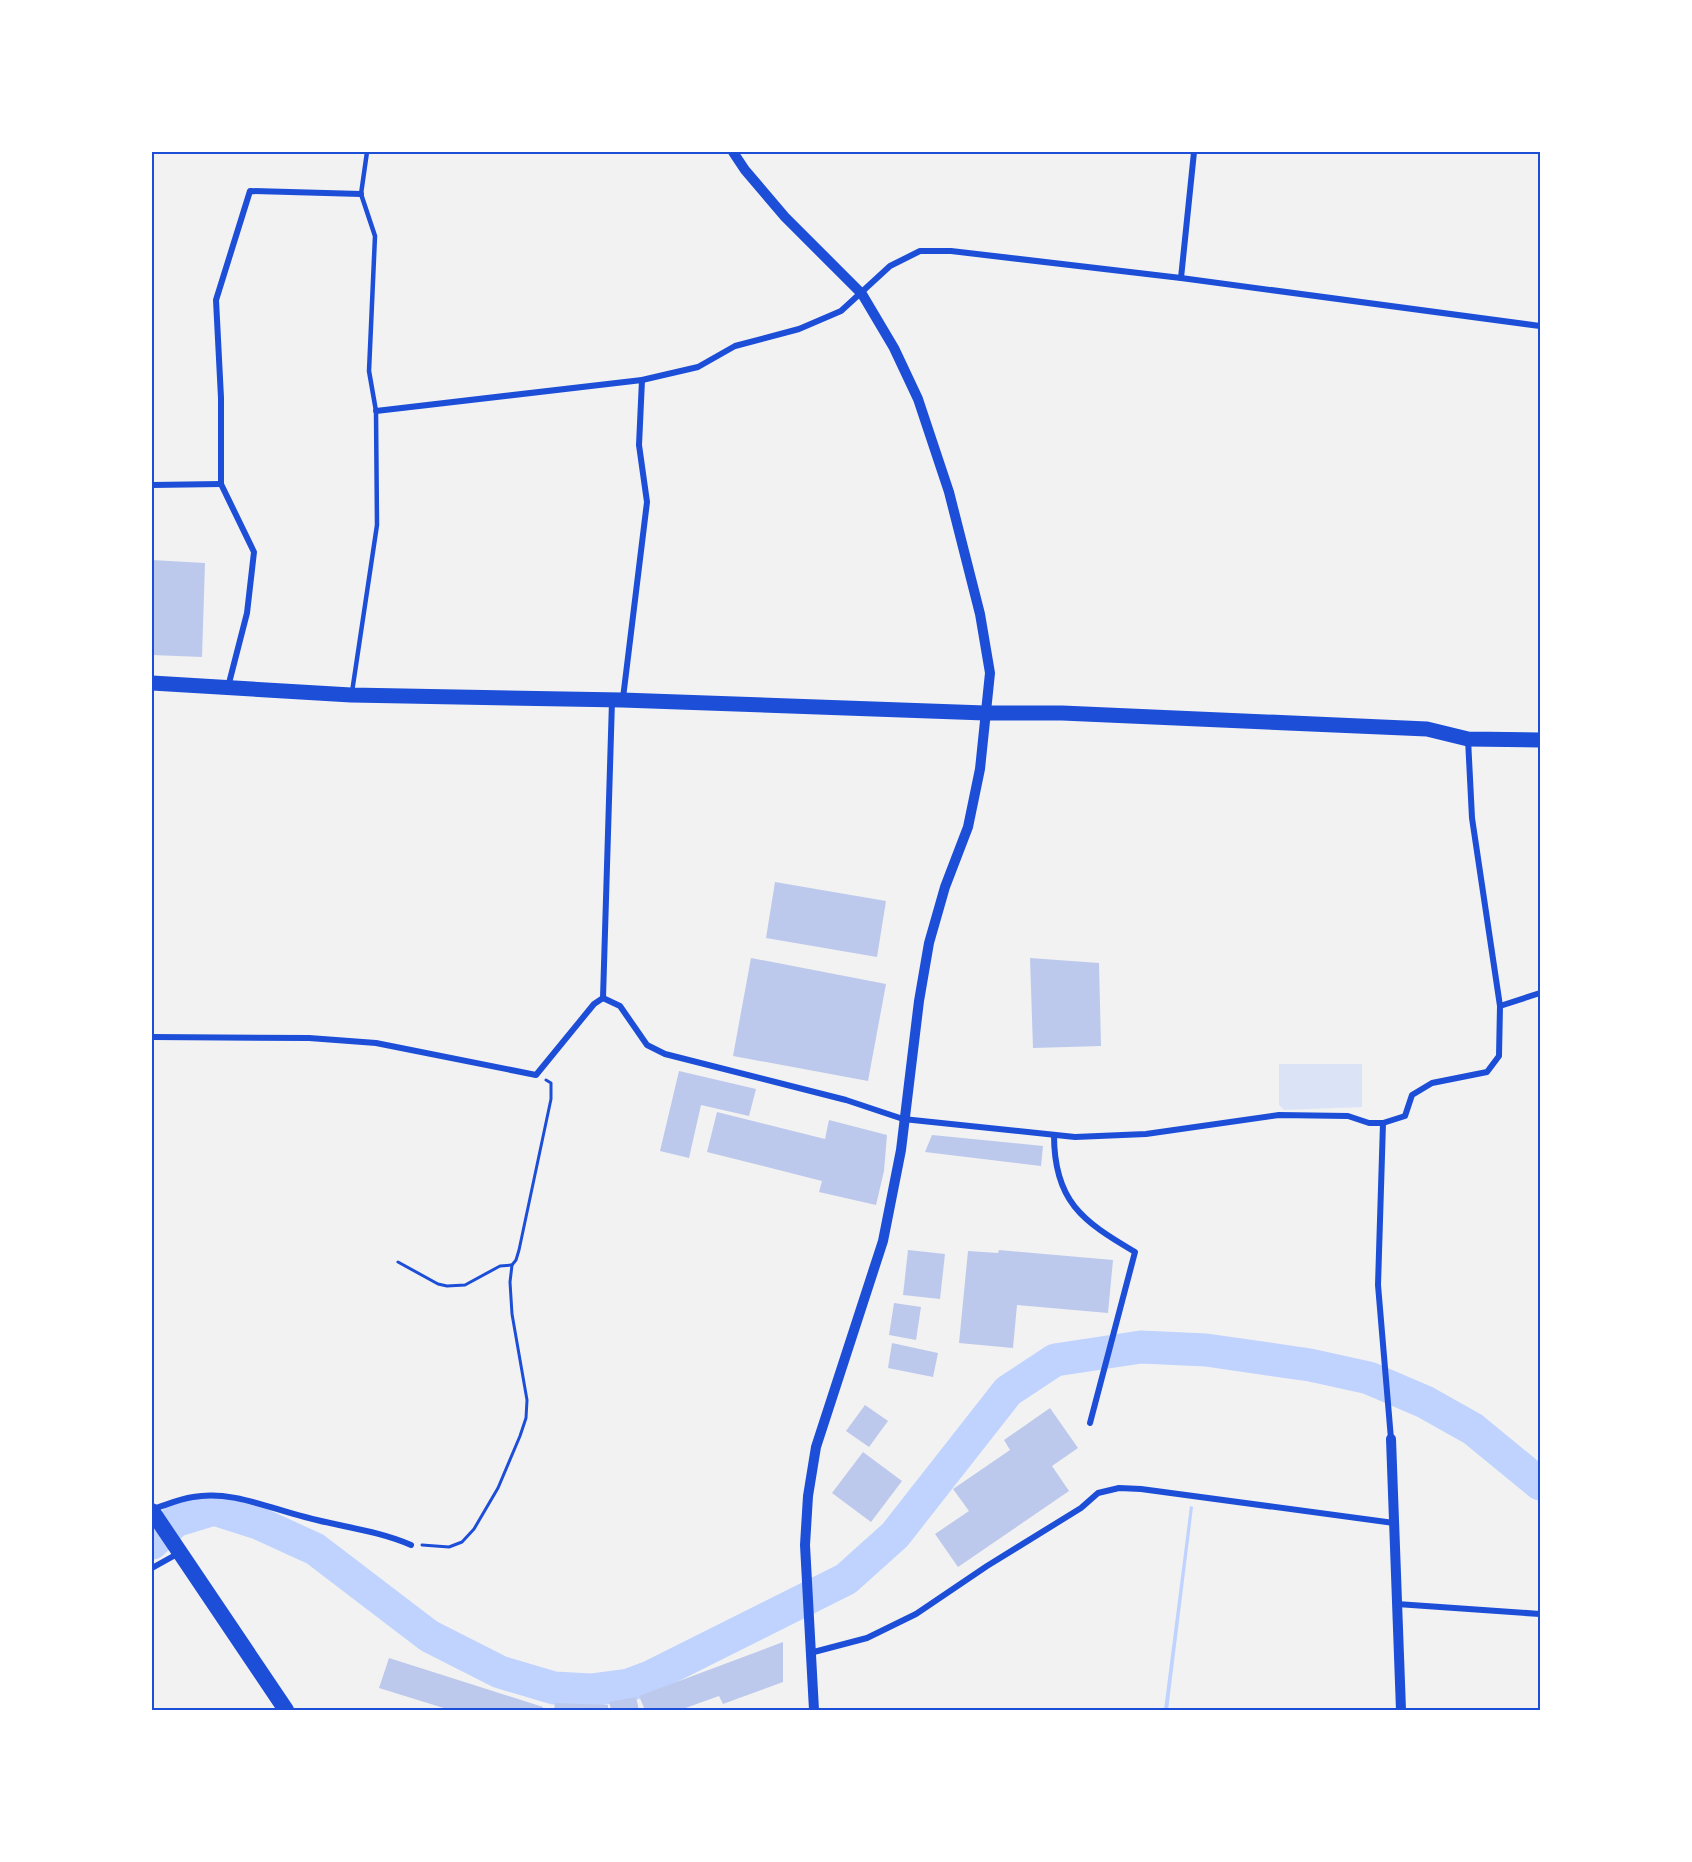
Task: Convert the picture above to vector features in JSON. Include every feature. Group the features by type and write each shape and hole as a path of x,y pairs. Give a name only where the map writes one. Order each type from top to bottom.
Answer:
{"highway":[{"path":"152,1512 286,1710"}],"main road":[{"path":"152,683 351,695 617,700 985,713 1062,713 1427,729 1468,739 1540,740"}],"street":[{"path":"733,152 745,171 785,217 862,294 894,348 918,399 949,492 982,624 990,673 980,769 968,827 945,887 929,943 903,1119 901,1150 883,1241 831,1397 814,1457 808,1496 805,1545 814,1710"},
{"path":"1181,278 1194,152"},
{"path":"227,687 247,613 254,552 221,484 221,398 216,300 250,191 361,194"},
{"path":"376,411 642,380 698,367 735,346 799,329 842,311 890,266 921,251 951,251 1181,278 1540,326"},
{"path":"603,998 617,700 647,502 639,444 642,380"},
{"path":"152,485 221,484"},
{"path":"603,998 620,1006 647,1045 665,1054 846,1100 903,1119 1075,1137 1146,1134 1280,1115 1348,1116 1370,1123 1383,1123 1405,1116 1412,1095 1432,1083 1487,1072 1499,1056 1500,1006 1472,818 1468,739"},
{"path":"1500,1006 1540,993"},
{"path":"152,1037 309,1038 376,1043 536,1075 594,1004 603,998"},
{"path":"1383,1123 1378,1285 1391,1439 1401,1710"},
{"path":"1054,1134 1054,1160 1062,1188 1079,1214 1104,1234 1135,1252 1089,1423"},
{"path":"810,1653 867,1638 916,1614 987,1566 1081,1508 1098,1493 1119,1488 1394,1523"},
{"path":"152,1512 193,1497 221,1496 307,1518 354,1527 392,1537 411,1545"},
{"path":"152,1568 178,1550"},
{"path":"1397,1604 1540,1614"}],"lane":[{"path":"351,695 377,525 376,411 369,371 375,236 361,194 367,152"}],"path":[{"path":"411,1545 449,1547 462,1542 474,1529 498,1488 526,1418 527,1400 512,1314 510,1282 551,1099 551,1083 536,1075"},
{"path":"399,1262 438,1284 447,1286 465,1285 500,1266 512,1265"}],"shaded area":[{"path":"1279,1064 1362,1064 1362,1107 1284,1110 1279,1105"}],"water":[{"path":"1190,1506 1193,1507 1168,1710 1164,1710"}],"building":[{"path":"152,560 205,563 202,657 152,655"},
{"path":"775,882 886,901 877,957 766,938"},
{"path":"751,958 886,984 868,1081 733,1056"},
{"path":"1030,958 1099,963 1101,1046 1033,1048"},
{"path":"679,1071 756,1089 749,1116 701,1105 689,1158 660,1151"},
{"path":"717,1112 825,1139 829,1120 887,1135 884,1171 876,1205 819,1192 822,1181 707,1152"},
{"path":"932,1135 1043,1146 1041,1166 925,1152"},
{"path":"908,1250 945,1254 940,1299 903,1295"},
{"path":"999,1250 1113,1260 1108,1313 1017,1305 1013,1348 959,1343 968,1251 998,1253"},
{"path":"894,1303 921,1307 916,1340 889,1335"},
{"path":"892,1343 938,1353 933,1377 888,1368"},
{"path":"865,1405 888,1421 869,1447 846,1431"},
{"path":"1050,1408 1078,1448 1052,1466 1069,1491 958,1567 935,1534 969,1511 953,1489 1010,1450 1004,1440"},
{"path":"863,1452 902,1481 871,1522 832,1493"},
{"path":"783,1642 783,1682 723,1704 719,1696 680,1710 645,1710 639,1696"},
{"path":"389,1658 543,1707 542,1710 450,1710 379,1688"},
{"path":"636,1697 639,1710 611,1710 609,1702"},
{"path":"555,1703 608,1705 608,1710 554,1710"}],"waterway":[{"path":"152,1543 175,1521 214,1509 258,1523 315,1549 429,1636 500,1672 554,1688 591,1690 629,1685 650,1677 846,1579 895,1535 1008,1391 1055,1360 1141,1347 1206,1350 1310,1365 1369,1378 1425,1402 1473,1429 1540,1484"}]}
